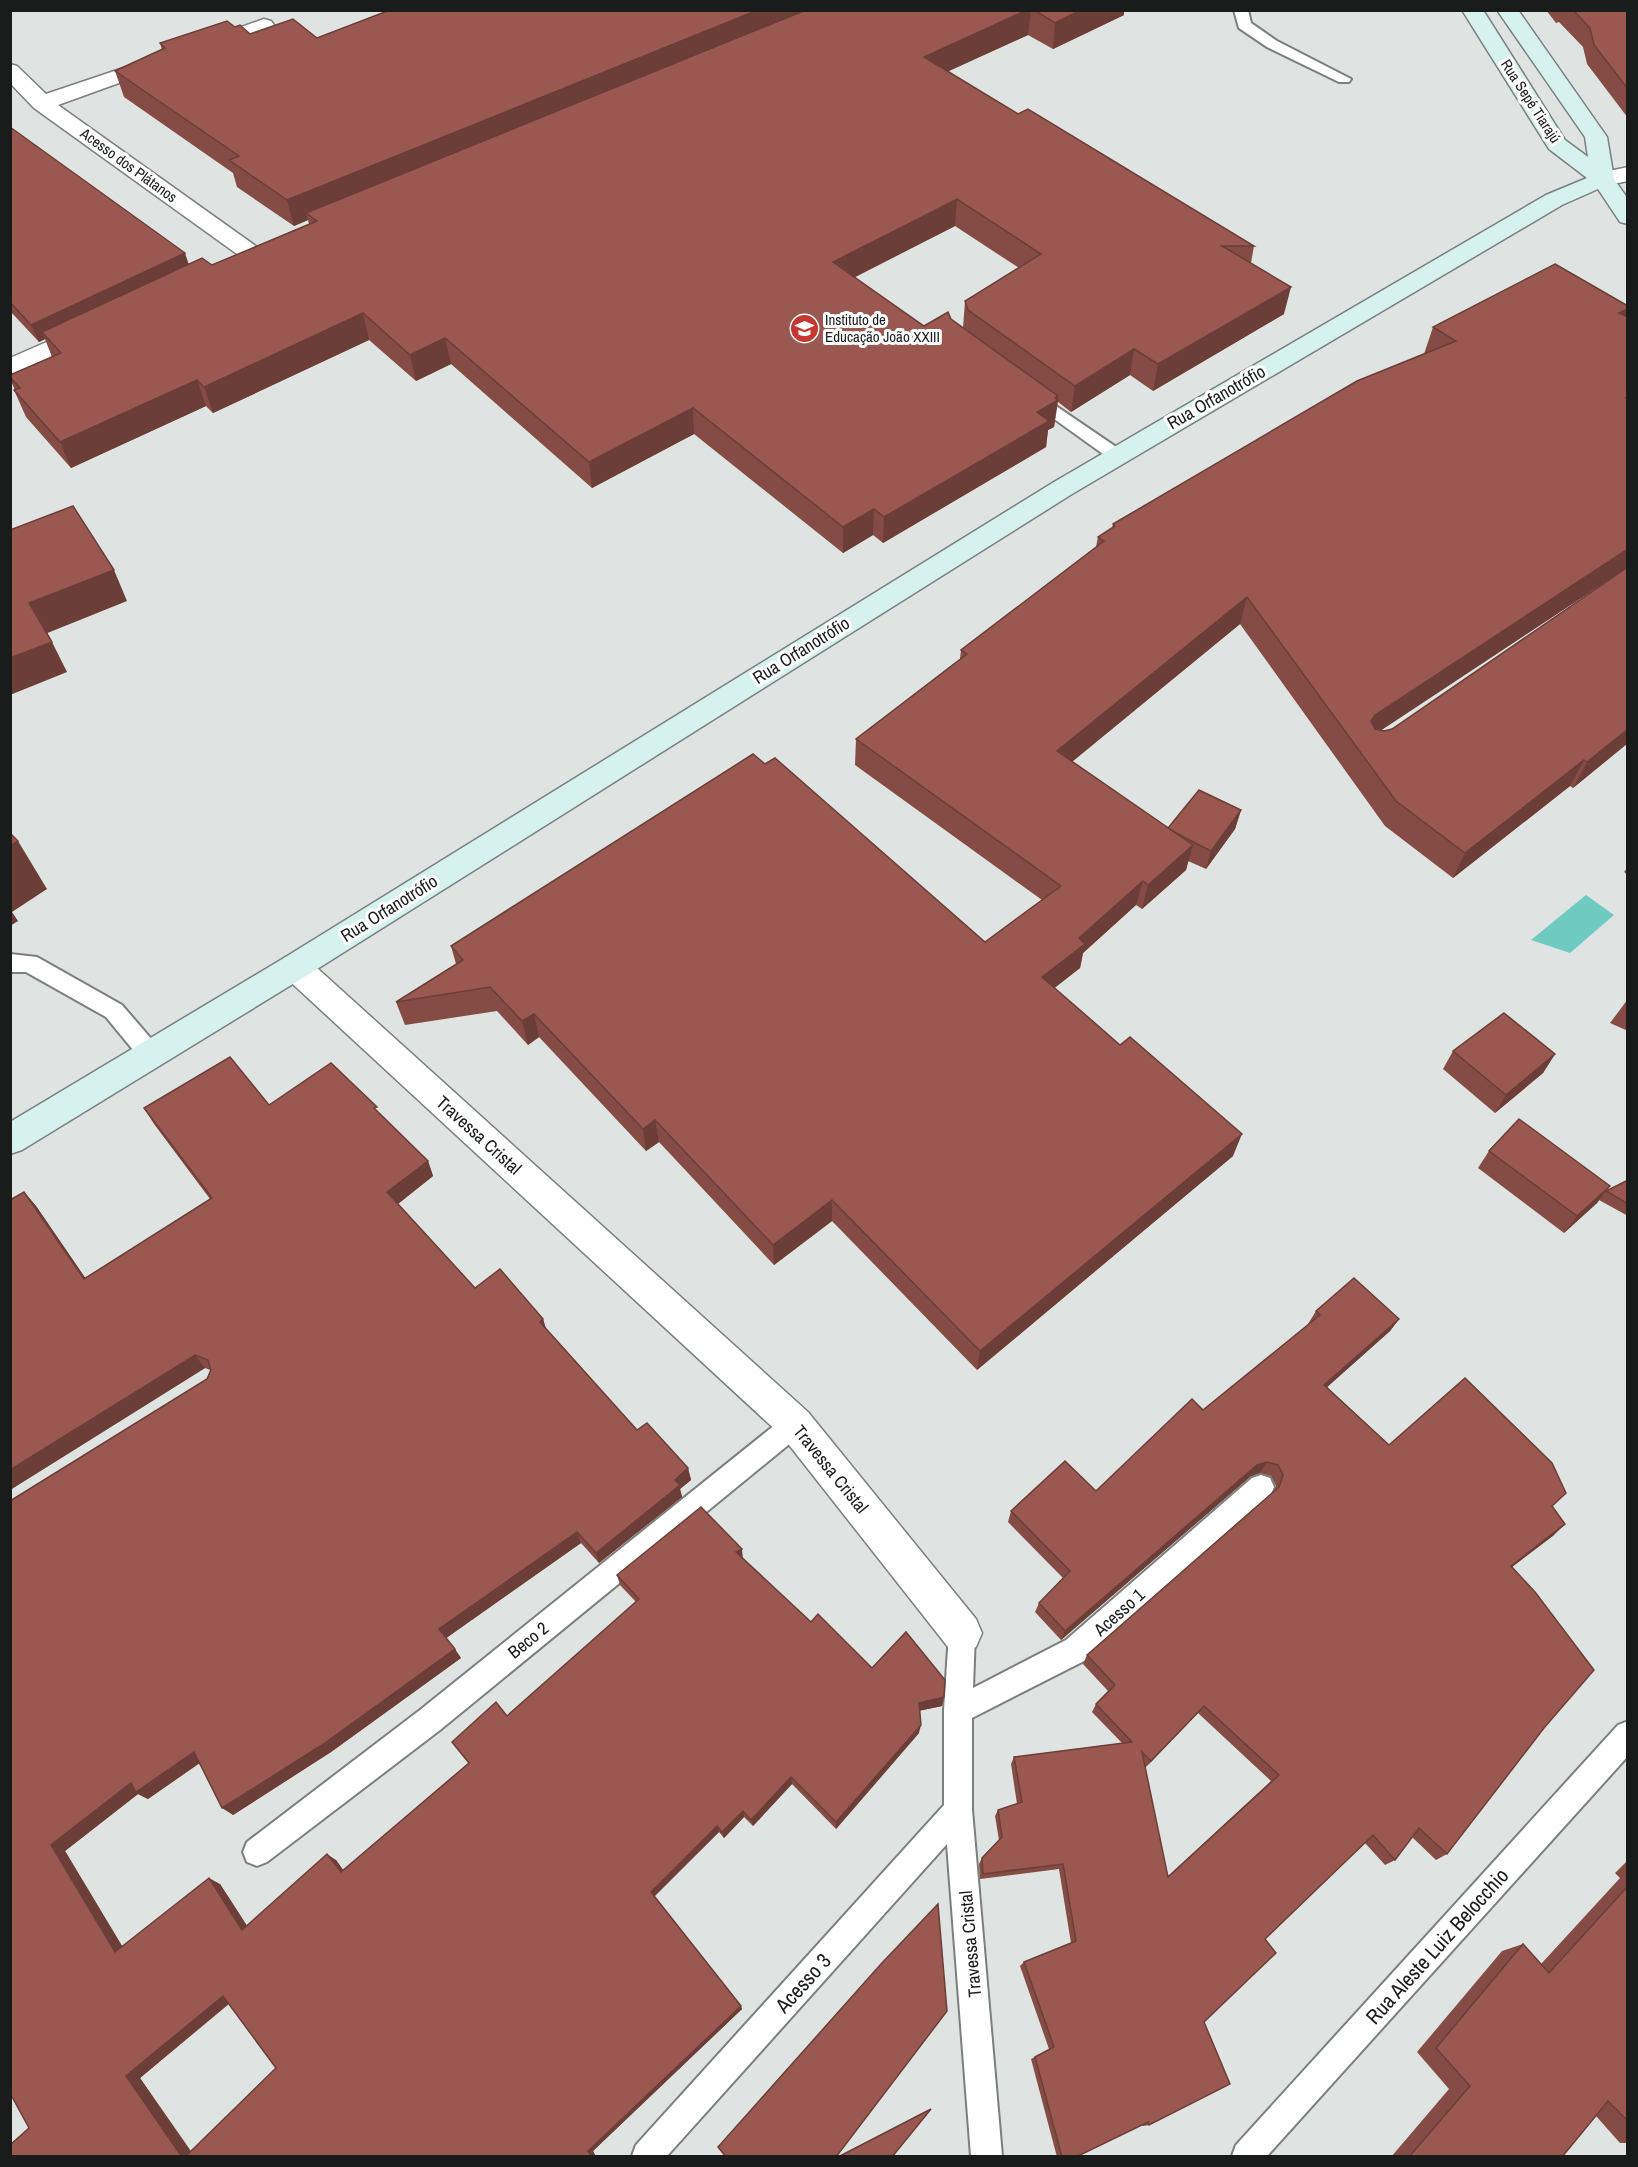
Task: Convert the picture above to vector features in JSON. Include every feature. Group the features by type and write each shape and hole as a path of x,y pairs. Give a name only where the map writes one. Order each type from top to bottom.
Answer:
{"street":[{"name":"Rua Sepé Tiarajú","path":"1472,10 1557,144 1615,177"},
{"name":"Rua Sepé Tiarajú","path":"1507,10 1596,137 1615,177 1628,218"},
{"path":"42,103 264,25"},
{"name":"Acesso dos Plátanos","path":"10,70 42,103 252,254"},
{"name":"Rua Orfanotrófio","path":"10,1140 295,967 1116,456 1554,200 1615,177"},
{"path":"231,264 274,245"},
{"path":"10,368 105,323"},
{"name":"Travessa Cristal","path":"295,967 795,1424 962,1633"}],"lane":[{"path":"1241,10 1244,25 1263,38 1344,79"},
{"path":"1020,386 1116,456"},
{"path":"10,963 29,963 114,1011 151,1055"},
{"name":"Beco 2","path":"257,1852 430,1720 795,1424"},
{"name":"Acesso 1","path":"958,1710 1076,1650 1261,1486"},
{"name":"Travessa Cristal","path":"962,1633 958,1710 958,1810 987,2157"},
{"name":"Rua Aleste Luiz Belocchio","path":"1247,2157 1628,1735"},
{"name":"Acesso 3","path":"647,2157 958,1810"}],"shaded area":[{"path":"1586,895 1614,915 1570,953 1531,940"}],"building":[{"path":"390,10 758,10 287,200 229,160 239,156 115,71 165,48 160,43 227,21 235,27 240,25 250,34 293,19 317,38"},
{"path":"806,10 1027,10 924,57 1018,114 1028,109 1254,246 1222,246 1291,287 1158,364 1134,349 1075,386 968,310 965,301 1041,254 957,199 833,262 924,326 948,312 951,319 1058,396 1055,398 1058,400 1037,412 1049,421 884,517 874,509 843,527 693,408 589,462 445,338 410,355 363,313 204,387 197,380 60,442 14,390 20,388 10,375 61,353 42,332 202,258 212,265 317,221 306,213"},
{"path":"1034,10 1081,10 1055,23"},
{"path":"1573,10 1628,10 1628,89 1594,45 1590,28"},
{"path":"10,127 185,253 31,325 10,302"},
{"path":"1555,264 1628,306 1628,309 1619,313 1628,317 1628,396 1626,398 1628,399 1628,549 1375,715 1371,721 1375,729 1384,731 1392,729 1628,567 1628,729 1587,762 1584,760 1465,853 1396,801 1247,597 1057,751 1193,845 1148,885 1143,881 1079,938 1085,944 1042,977 1120,1045 1130,1037 1242,1134 980,1351 832,1200 773,1245 655,1120 643,1129 534,1014 522,1021 490,987 396,1002 463,960 451,946 753,754 765,764 775,758 985,942 1061,886 856,739 967,654 961,650 1104,541 1098,537 1115,526 1113,524 1357,381 1456,341 1433,327"},
{"path":"73,506 114,570 29,603 52,642 10,658 10,530"},
{"path":"1199,790 1241,810 1211,851 1168,828"},
{"path":"10,833 18,841 10,846"},
{"path":"1504,1013 1555,1054 1506,1095 1453,1051"},
{"path":"230,1057 269,1105 331,1063 428,1161 387,1192 475,1288 500,1269 543,1319 540,1322 637,1430 647,1423 688,1468 675,1480 680,1485 596,1553 577,1532 439,1629 455,1649 322,1745 222,1808 194,1752 136,1792 131,1783 51,1845 115,1952 209,1878 242,1930 327,1854 341,1872 469,1763 452,1742 496,1702 507,1716 639,1599 617,1575 701,1507 742,1549 736,1552 811,1622 818,1614 872,1668 906,1632 945,1680 944,1697 919,1703 921,1725 836,1822 791,1777 751,1820 743,1811 722,1832 717,1826 651,1892 741,2006 588,2151 592,2157 185,2157 276,2068 223,1996 126,2076 182,2157 10,2157 10,2145 29,2128 10,2093 10,1501 207,1379 211,1370 208,1360 195,1355 10,1470 10,1200 24,1192 84,1279 212,1198 144,1108"},
{"path":"1519,1119 1610,1186 1577,1216 1489,1151"},
{"path":"1628,1180 1628,1204 1606,1191"},
{"path":"1354,1278 1399,1319 1324,1385 1389,1445 1465,1378 1552,1463 1566,1493 1552,1506 1565,1524 1511,1566 1535,1592 1594,1670 1544,1728 1447,1854 1419,1828 1395,1860 1373,1835 1265,1939 1276,1953 1204,2022 1230,2084 1149,2125 1148,2122 1076,2157 1062,2157 1035,2057 1054,2047 1024,1962 1076,1941 1063,1864 983,1874 982,1858 1002,1837 998,1810 1022,1802 1014,1757 1132,1742 1096,1704 1115,1685 1087,1655 1279,1487 1283,1475 1278,1465 1267,1462 1257,1465 1065,1631 1039,1603 1070,1571 1011,1511 1065,1461 1096,1491 1192,1399 1203,1410 1320,1315 1316,1311","holes":["1204,1706 1279,1775 1168,1877 1142,1752 1151,1761"]},
{"path":"1628,1886 1628,2121 1608,2101 1562,2157 1409,2157 1470,2086 1436,2048 1523,1944 1549,1973"},
{"path":"938,1904 947,2011 836,2157 726,2157 718,2147 881,1964"},
{"path":"931,2109 892,2157 838,2157"}],"place":[{"name":"Instituto de Educação João XXIII","path":"804,328"}]}
